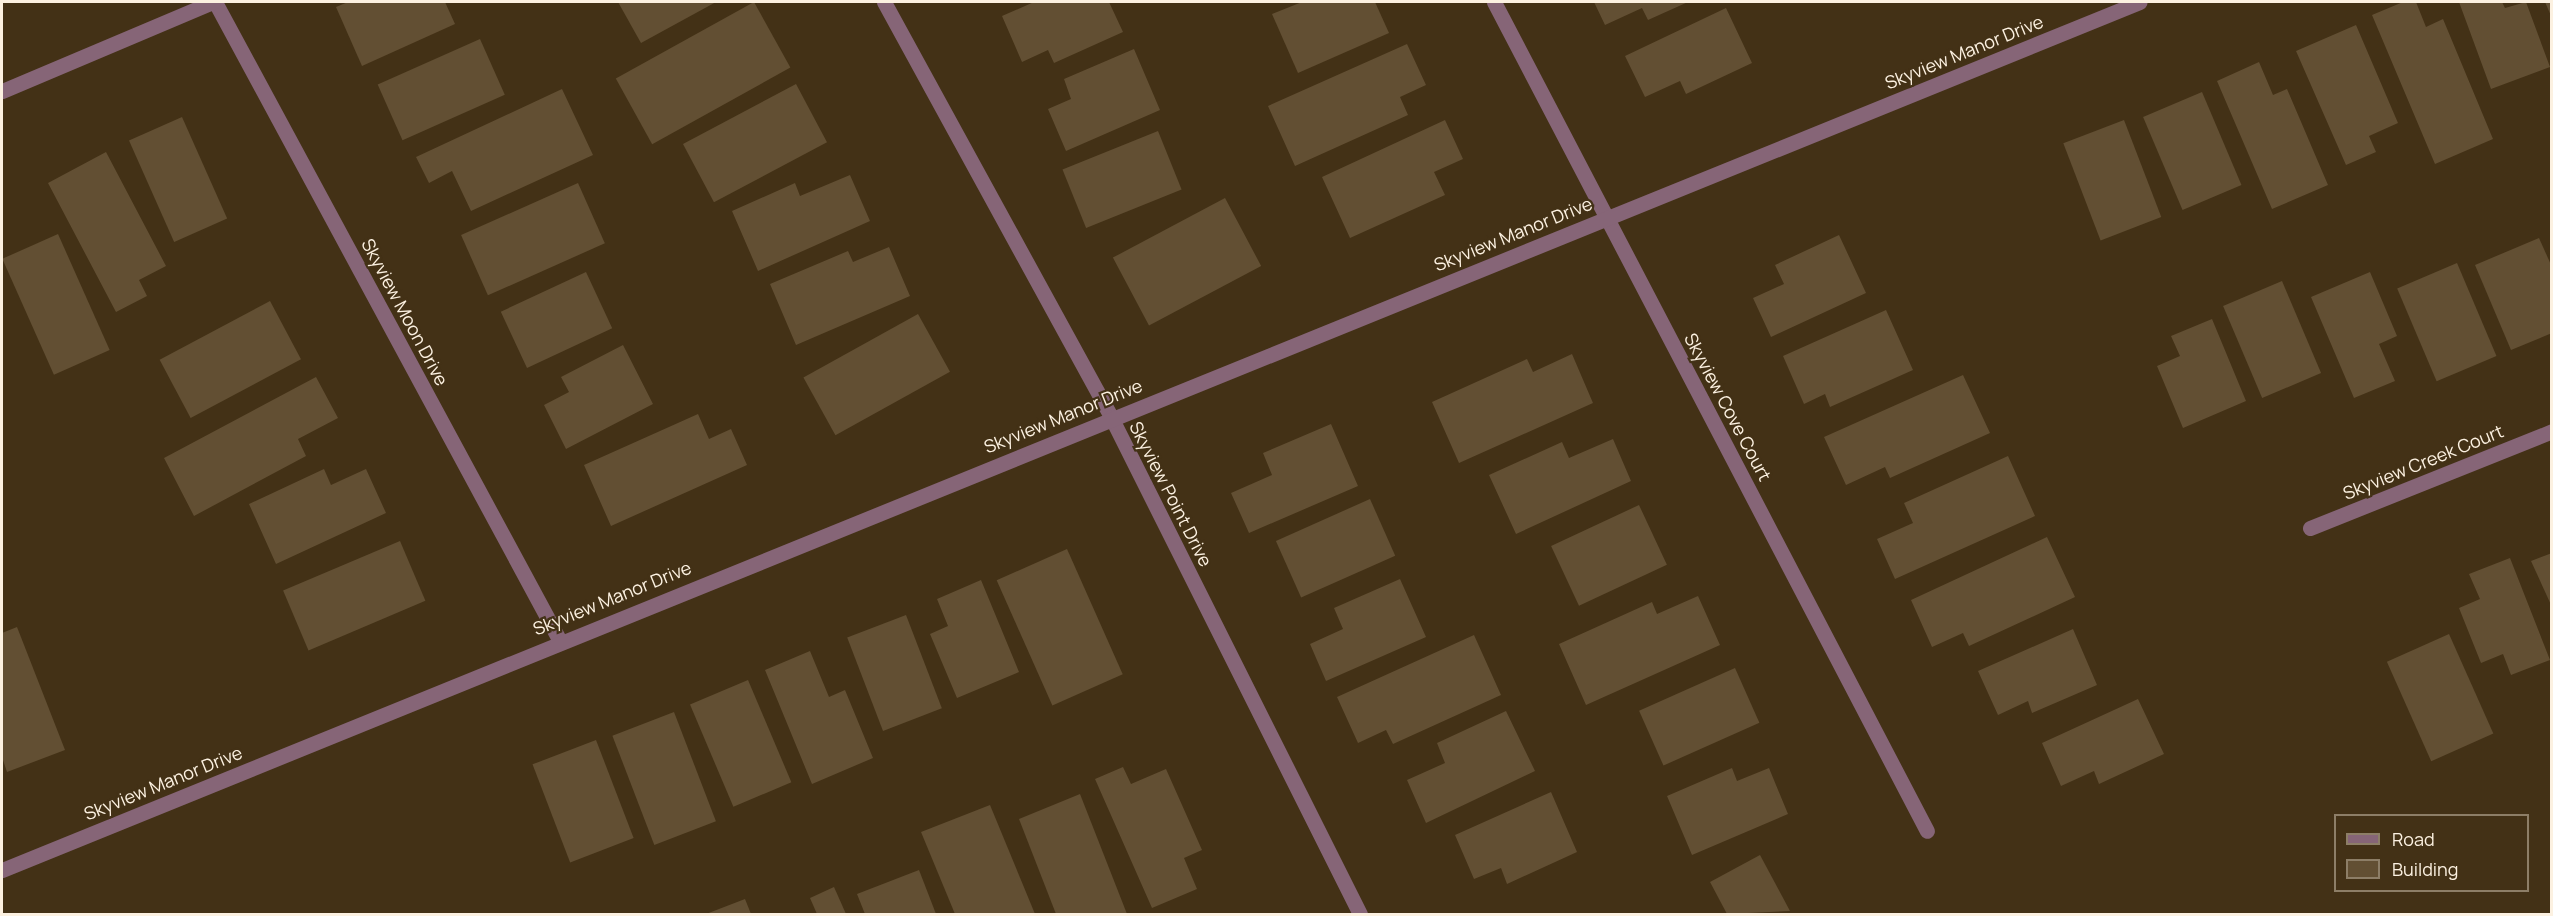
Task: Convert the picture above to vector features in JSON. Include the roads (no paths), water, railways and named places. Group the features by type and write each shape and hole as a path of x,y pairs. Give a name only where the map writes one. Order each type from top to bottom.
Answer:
{"street":[{"path":"2,91 214,2"},
{"name":"Skyview Moon Drive","path":"214,2 560,641"},
{"name":"Skyview Point Drive","path":"884,2 1111,417 1360,915"},
{"name":"Skyview Cove Court","path":"1494,2 1927,831"},
{"name":"Skyview Manor Drive","path":"2,870 1111,417 2140,2"},
{"name":"Skyview Creek Court","path":"2310,528 2552,431"}]}
